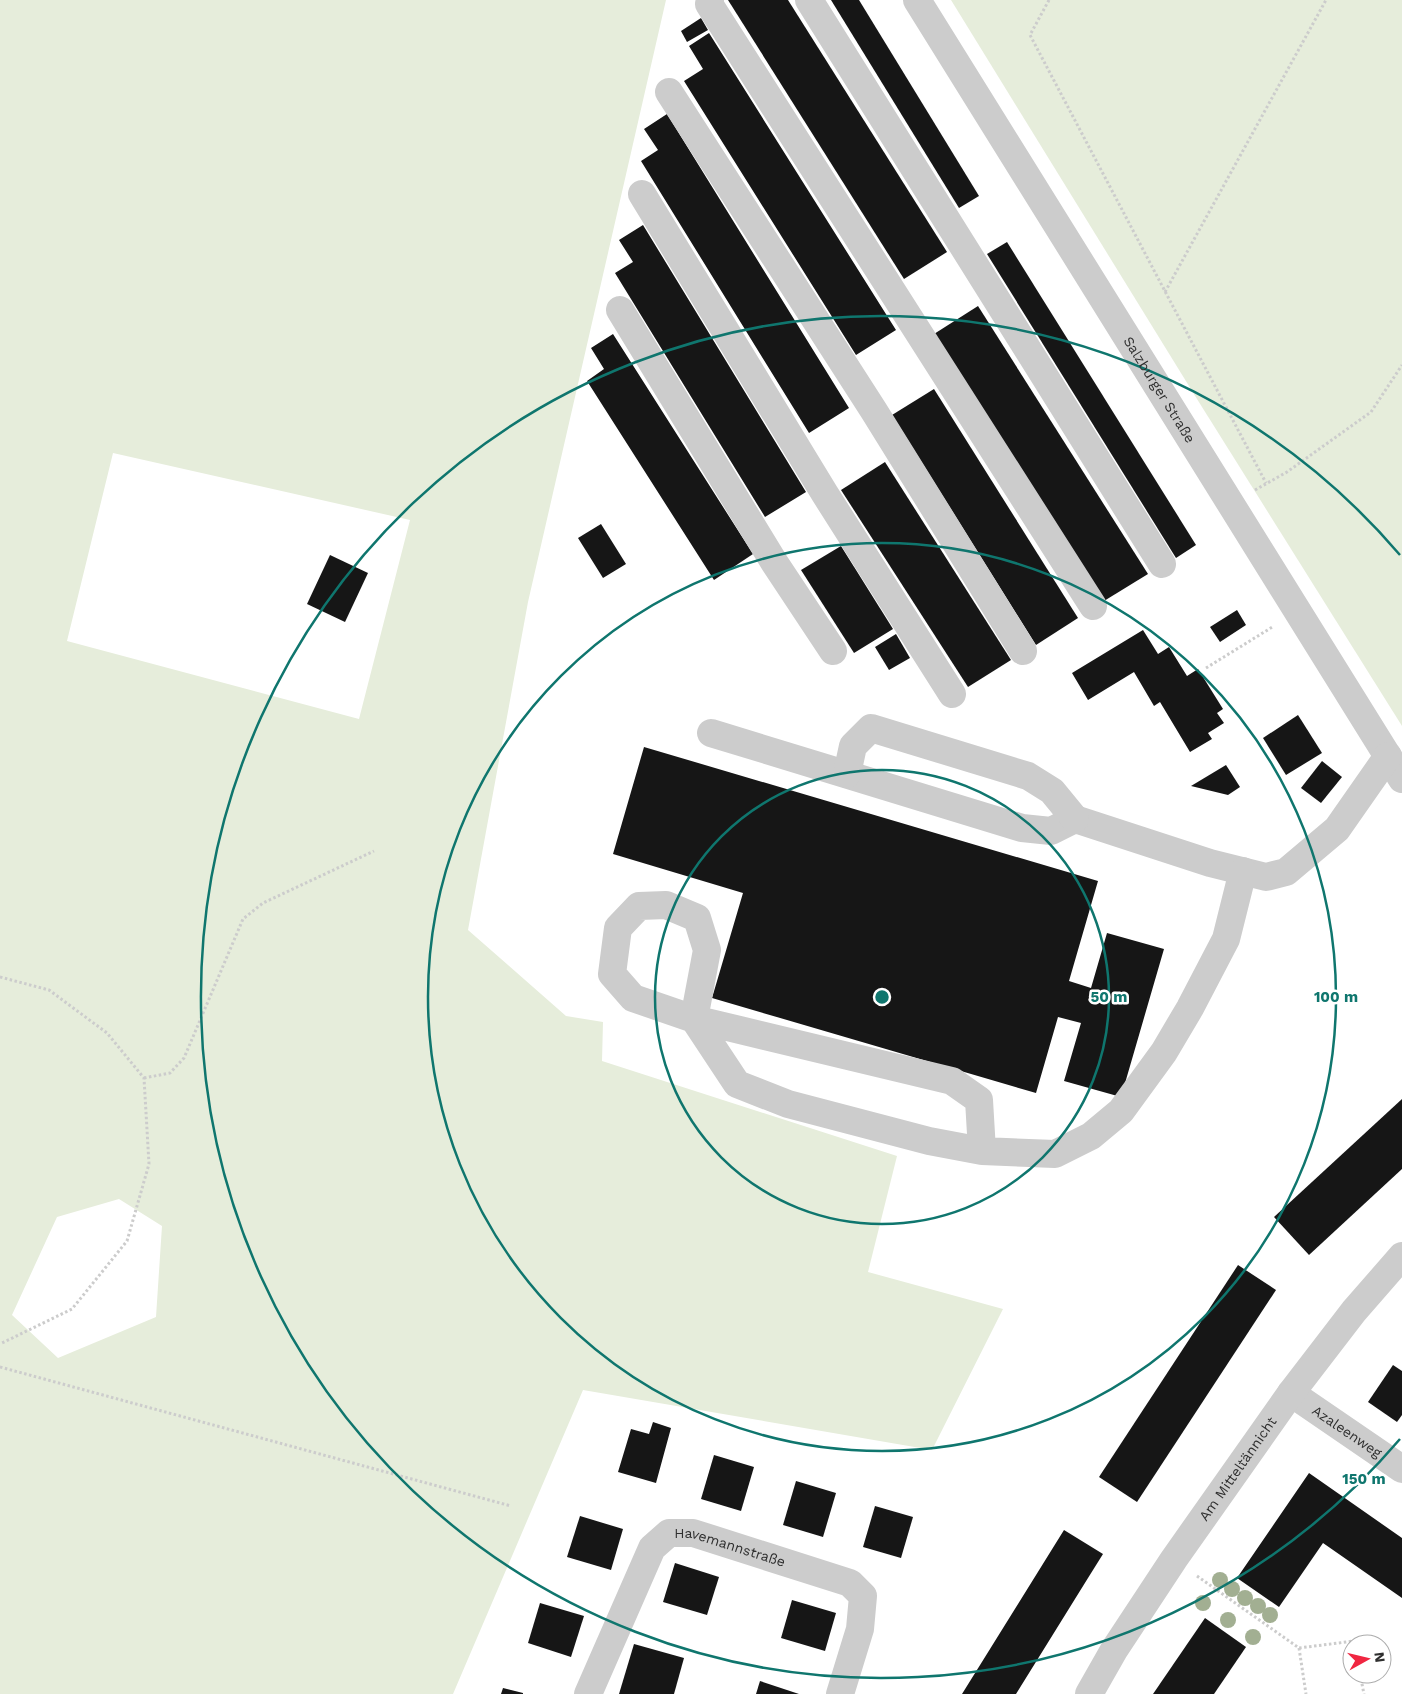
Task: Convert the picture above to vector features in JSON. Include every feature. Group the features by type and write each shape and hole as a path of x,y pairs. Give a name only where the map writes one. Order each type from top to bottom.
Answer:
{"street":[{"path":"710,0 709,4 915,324 1093,606"},
{"path":"809,0 1162,564"},
{"name":"Salzburger Straße","path":"917,0 1395,767"},
{"path":"669,92 879,419 1023,651"},
{"path":"642,194 825,494 952,694"},
{"path":"620,310 774,562 833,651"},
{"path":"847,774 854,746 871,728 1028,776 1052,791 1075,819 1210,863 1266,877 1286,872 1336,828 1395,767"},
{"path":"711,733 1022,828 1051,831 1075,819"},
{"path":"982,1151 979,1100 952,1081 694,1019 737,1084 807,1109 929,1141 982,1151 1055,1154 1092,1136 1121,1111 1164,1052 1190,1008 1226,939 1243,871"},
{"name":"Am Mitteltännicht","path":"1089,1694 1114,1650 1174,1559 1291,1392 1354,1311 1402,1256"},
{"name":"Azaleenweg","path":"1291,1392 1402,1469"},
{"name":"Havemannstraße","path":"588,1694 652,1548 669,1533 693,1533 850,1583 863,1596 860,1628 840,1694"}],"path":[{"path":"1049,0 1030,34 1266,483"},
{"path":"1165,292 1326,0"},
{"path":"1250,494 1287,472 1371,412 1402,364"},
{"path":"1206,668 1278,624"},
{"path":"144,1078 170,1073 184,1058 243,920 264,903 374,851"},
{"path":"0,977 49,990 107,1033 144,1078 149,1164 127,1241 72,1309 0,1344"},
{"path":"0,1367 512,1506"},
{"path":"1174,1559 1299,1648 1342,1642"},
{"path":"1299,1648 1306,1694"}],"green space":[{"path":"0,0 666,0 528,602 468,930 566,1016 603,1022 602,1061 897,1156 868,1272 1003,1309 932,1450 583,1390 453,1694 0,1694","holes":["113,453 410,520 359,719 67,641","119,1199 162,1226 156,1317 58,1358 12,1315 57,1217"]},
{"path":"951,0 1402,0 1402,726 1197,399"}],"building":[{"path":"728,0 788,0 947,252 904,279"},
{"path":"831,0 859,0 979,196 959,208"},
{"path":"701,18 708,30 687,42 681,31"},
{"path":"709,33 896,330 856,355 684,81 703,69 689,46"},
{"path":"667,114 849,408 809,433 641,161 658,150 644,129"},
{"path":"643,225 806,492 765,517 615,273 633,262 619,240"},
{"path":"1007,242 1196,545 1176,558 987,254"},
{"path":"978,306 1148,574 1104,601 934,334"},
{"path":"613,334 753,554 714,580 587,381 604,369 591,348"},
{"path":"934,389 1078,618 1036,645 892,415"},
{"path":"885,462 1011,660 968,687 841,490"},
{"path":"601,524 626,564 603,578 578,538"},
{"path":"841,546 893,629 854,653 801,570"},
{"path":"330,555 368,573 345,622 307,604"},
{"path":"1237,610 1246,625 1220,642 1210,627"},
{"path":"1143,630 1158,654 1169,647 1187,676 1198,669 1223,709 1217,713 1224,723 1208,733 1212,739 1190,752 1160,702 1154,706 1134,672 1088,700 1072,673"},
{"path":"896,634 910,658 889,670 875,647"},
{"path":"1298,715 1322,753 1286,775 1263,738"},
{"path":"644,747 1098,881 1069,981 1091,988 1107,933 1164,949 1121,1097 1064,1081 1081,1023 1058,1017 1036,1093 712,998 743,893 613,854"},
{"path":"1322,761 1342,777 1321,803 1301,788"},
{"path":"1226,765 1240,787 1228,795 1191,786"},
{"path":"1402,1099 1402,1169 1309,1255 1274,1217"},
{"path":"1238,1265 1276,1290 1137,1502 1099,1477"},
{"path":"1393,1365 1402,1371 1402,1415 1397,1422 1368,1402"},
{"path":"653,1422 671,1428 656,1483 618,1472 631,1429 649,1434"},
{"path":"714,1455 754,1467 741,1511 701,1499"},
{"path":"1309,1473 1402,1538 1402,1598 1323,1543 1279,1607 1237,1578"},
{"path":"796,1481 836,1493 823,1537 783,1525"},
{"path":"875,1506 913,1517 901,1558 863,1547"},
{"path":"580,1516 623,1529 611,1570 567,1557"},
{"path":"1064,1530 1103,1554 1016,1694 962,1694"},
{"path":"675,1563 719,1577 707,1615 663,1602"},
{"path":"792,1600 836,1613 825,1651 781,1638"},
{"path":"540,1603 584,1616 571,1657 528,1643"},
{"path":"1205,1618 1246,1647 1214,1694 1153,1694"},
{"path":"634,1644 684,1658 674,1694 619,1694"},
{"path":"760,1681 799,1694 756,1694"},
{"path":"503,1688 523,1693 523,1694 501,1694"}]}
